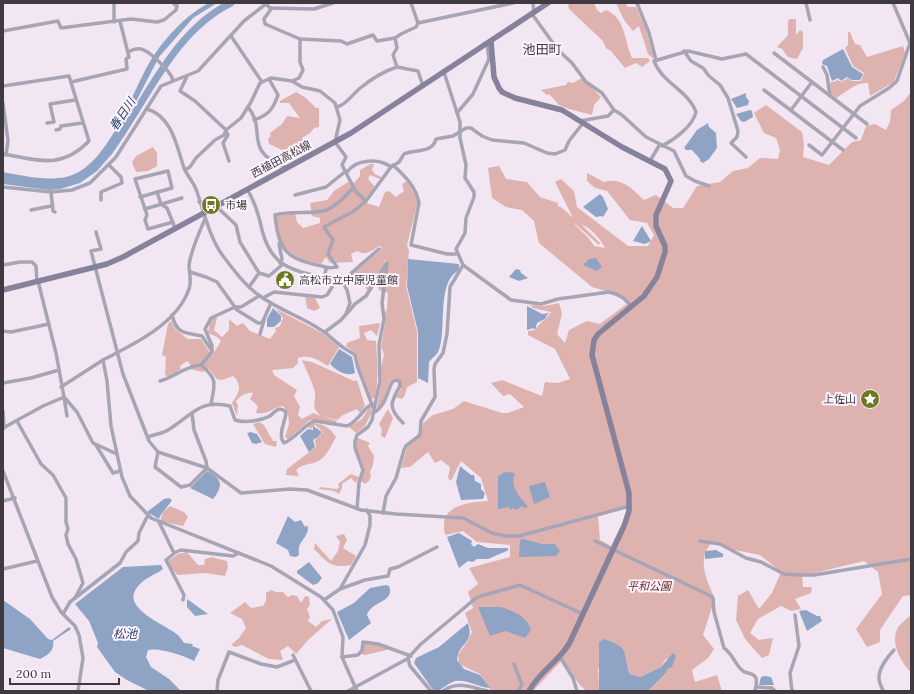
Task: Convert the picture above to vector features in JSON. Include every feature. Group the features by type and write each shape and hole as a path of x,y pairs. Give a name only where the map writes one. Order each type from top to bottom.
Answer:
{"street":[{"path":"114,3 114,22"},
{"path":"3,31 58,21 61,28 131,19 157,22 164,20 176,10 177,6 173,3"},
{"path":"3,187 51,192 72,190 84,186 109,166 116,157 161,86 198,71 211,55 244,21 267,3 270,8"},
{"path":"270,8 314,9 333,3"},
{"path":"411,3 413,4 418,23"},
{"path":"270,8 264,19 265,24 300,39 341,41 347,44 372,35 377,41 395,38 414,29 418,23 513,3"},
{"path":"533,3 533,13 558,50 572,63 586,82 602,92 614,110 622,115 646,137 677,154 679,163 686,176 694,181 709,186"},
{"name":"西植田高松線","path":"3,290 96,267 124,257 175,228 204,216 213,207 335,142 548,3"},
{"path":"637,3 649,33 656,60 654,61 656,66 674,87 689,99 696,112 695,118 676,138 661,145 650,161"},
{"path":"806,3 810,20"},
{"path":"809,144 822,155 860,106 894,84 900,75 910,43 893,3"},
{"path":"71,82 127,69 126,59 129,57 120,21"},
{"path":"231,36 262,82"},
{"path":"395,38 397,48 393,55 397,67"},
{"path":"292,81 298,78 303,70 300,62 300,39"},
{"path":"457,113 473,94 489,59 489,42"},
{"path":"489,42 494,77 502,92 515,98 562,110 627,150 665,169 671,179 670,186 656,215 656,226 665,246 665,252 659,270 652,285 644,296 598,334 594,340 592,355 629,494 630,506 628,517 569,644 560,657 538,677 528,691"},
{"path":"128,52 137,49 146,52 170,72 173,80"},
{"path":"656,60 688,50 712,58 722,59 746,54 856,138"},
{"path":"684,51 691,61 703,68 723,89 731,105 738,131 737,137 731,143 746,157"},
{"path":"774,53 867,124"},
{"path":"337,107 342,106 359,89 385,71 397,67 418,70 423,86"},
{"path":"823,67 827,75 830,96"},
{"path":"444,72 460,122 460,142 466,165 465,178 472,188 474,197 466,218 465,233 456,249 456,254 463,265 511,300 540,304 558,299 609,292 616,293 624,298 632,307"},
{"path":"3,86 68,76 89,141 71,156 60,160 47,162 4,155 8,140 3,103"},
{"path":"187,76 180,91 195,101 226,130 228,135 223,143 229,161"},
{"path":"185,170 190,167 196,158 215,140 224,135 226,130 241,118 262,82 277,78 292,81 302,87 320,91 336,103 340,120 335,142 346,158 342,165 354,188 366,201"},
{"path":"254,120 267,115 273,108 278,95 269,79"},
{"path":"791,110 812,82"},
{"path":"764,90 843,150"},
{"path":"47,123 54,122 50,104 75,100"},
{"path":"248,107 252,112 258,145 262,152 274,163 287,168"},
{"path":"147,109 154,111 162,118 175,138 185,170 196,189 204,216 222,255 249,287 261,297 325,332 341,346 355,355 358,368 374,412"},
{"path":"279,241 294,259 326,268 337,267 328,254 333,240 324,227 354,211 366,201 392,166 399,162 407,153 428,149 435,144 436,139 453,136 466,128 471,128 482,136 492,140 524,143 539,151 555,154 565,150 569,141 582,122 608,116 614,110"},
{"path":"56,130 60,129 61,126 82,123"},
{"path":"295,195 326,187 351,167 370,161 384,162 408,178 418,198 419,203 411,245 447,254 456,254"},
{"path":"101,200 101,192 122,183 121,177 109,166"},
{"path":"140,197 172,188 168,171 135,179 140,197 147,215 145,220 148,229 173,222"},
{"path":"199,202 213,207 236,225 240,242 259,272 269,276 281,264 282,259 274,215 283,212 328,209 340,202 354,188"},
{"path":"247,189 258,211 265,243 281,264 299,272 332,279 334,284"},
{"path":"51,192 51,206 55,212"},
{"path":"157,192 161,204 167,208 175,228"},
{"path":"145,210 182,198"},
{"path":"31,210 51,206"},
{"path":"62,387 103,360 158,330 172,315 188,291 191,258 204,216"},
{"path":"96,232 101,249 91,251 117,353 138,416 148,437 158,452 207,468 241,493 302,490 367,510 463,518 492,533 511,536 519,536 630,506"},
{"path":"160,381 169,379 189,367 201,365 212,352 212,346 205,329 206,324 214,315 235,307 241,307 274,292 322,297 327,294 334,284 342,281 379,249"},
{"path":"3,265 20,262 32,262 36,266 38,281 59,370 67,416"},
{"path":"325,332 345,315 354,304 366,296 387,263 382,302 384,319 379,345 380,381 370,424 357,435 355,441 355,448 363,470 359,483 357,508"},
{"path":"383,512 386,496 396,478 404,450 406,446 420,435 421,421 435,397 434,368 435,364 443,354 447,334 450,287 463,265"},
{"path":"325,277 326,268"},
{"path":"190,272 206,276 217,282 236,310 258,323 262,323 272,303"},
{"path":"249,287 259,272"},
{"path":"342,281 347,290 350,303 345,315"},
{"path":"172,315 176,325 185,333 202,336 212,352"},
{"path":"260,334 264,326 264,319"},
{"path":"3,332 11,332 49,324"},
{"path":"103,360 107,381 111,426 120,471 130,496 146,514 159,522 271,566 324,600 333,610 343,637 342,657 356,689"},
{"path":"201,365 212,375 215,380 211,404"},
{"path":"3,382 31,378 59,370"},
{"path":"374,412 380,409 384,403 392,382 397,380 400,382 400,386 391,407 394,415 403,423"},
{"path":"3,411 3,428 43,406 64,397"},
{"path":"64,397 77,412 88,435 113,473 120,471"},
{"path":"148,437 167,431 201,406 211,404 230,406 235,420 241,422 253,421 267,417 279,409 283,409 286,412 281,436 284,442 296,436 310,422 315,421 347,426 360,417 368,405 372,404"},
{"path":"192,413 194,430 206,461 207,468"},
{"path":"17,421 41,464 53,475 66,498 66,522 68,529 66,535 68,544 76,559 83,583 75,598"},
{"path":"96,446 117,454"},
{"path":"158,452 155,467 182,487 190,485 207,468"},
{"path":"3,471 52,597 63,614 75,626 82,646 83,668 78,691"},
{"path":"3,501 14,498"},
{"path":"340,589 365,545 370,525 370,516 367,510"},
{"path":"63,614 70,602 120,563 126,552 138,541 139,533 147,517"},
{"path":"159,522 174,553"},
{"path":"595,541 711,596 713,598 714,612 724,648 729,651 743,671 753,674 756,677 756,689 772,688 775,691"},
{"path":"700,541 720,544 746,558 761,562 784,574 814,575 911,559"},
{"path":"324,600 340,589 366,580 388,576 390,569 398,567 437,547"},
{"path":"184,600 184,595 166,563 166,560 174,553 181,550 233,556 239,553"},
{"path":"3,569 37,561"},
{"path":"348,691 356,689 409,657 421,644 476,598 520,585 583,614"},
{"path":"792,691 790,673 799,646 795,615"},
{"path":"342,657 358,655 362,650 363,642 378,644 409,657"},
{"path":"883,691 879,678 880,673 888,656 894,650"},
{"path":"217,691 218,680 229,652 261,664 277,667 295,660"},
{"path":"293,655 311,691"},
{"path":"409,657 410,666 431,691"},
{"path":"560,657 574,678 577,691"},
{"path":"514,664 522,685 518,691"},
{"path":"443,691 453,686 464,684 488,691"}],"green space":[{"path":"568,3 594,3 597,10 601,13 606,10 613,14 621,24 632,58 648,58 650,61 642,67 636,63 625,68 611,51 606,48 603,41 569,9"},
{"path":"616,3 625,3 628,7 636,7 646,30 654,59 648,54 639,26 633,31 624,20"},
{"path":"790,19 796,19 796,35 800,30 803,32 803,48 797,59 788,57 782,49 777,47 788,35 788,21"},
{"path":"848,32 850,32 855,44 860,45 867,57 903,46 905,53 894,82 870,96 868,83 859,84 836,98 831,94 830,83 838,80 841,82 848,78 852,81 861,81 864,73 853,66 845,48 848,45"},
{"path":"582,78 601,97 594,105 592,115 559,105 549,94 547,95 541,90 566,85 568,82 573,83"},
{"path":"296,92 306,98 316,108 319,108 319,127 314,128 310,133 302,138 305,151 292,159 286,159 282,150 269,144 268,139 271,136 270,133 282,124 287,116 300,118 289,103 280,103 280,101"},
{"name":"平和公園","path":"911,92 911,595 903,596 880,630 880,642 867,647 856,629 882,594 878,572 864,561 802,576 803,587 812,587 811,593 795,599 801,609 791,611 781,606 758,619 750,633 759,640 773,638 769,655 762,658 745,639 736,620 738,596 748,590 759,609 772,593 781,572 760,555 730,549 713,542 705,554 704,569 708,584 715,598 703,635 714,649 708,658 692,670 695,682 717,675 722,691 648,691 666,673 667,657 661,667 640,677 630,674 628,667 598,668 598,691 586,691 579,684 562,660 533,691 491,691 480,674 459,664 458,655 472,632 465,613 473,608 468,592 478,584 469,568 510,557 510,545 477,542 463,531 445,534 445,519 448,513 453,509 474,502 488,501 481,478 461,461 451,481 448,478 450,467 441,460 435,463 428,452 410,467 401,468 407,448 421,436 423,423 433,415 453,409 464,401 502,413 508,413 524,407 510,394 503,396 491,383 502,380 542,396 545,382 558,383 570,379 555,349 528,335 528,331 535,330 551,312 533,308 530,305 544,306 559,303 562,314 557,334 565,343 569,330 587,321 600,324 628,303 620,295 592,287 539,243 534,221 522,210 506,207 492,198 488,168 499,166 506,179 527,182 540,197 558,203 558,208 559,206 573,217 555,182 561,179 574,191 577,207 628,246 648,246 654,235 647,223 630,220 607,191 595,188 587,181 587,173 604,182 616,181 626,185 644,200 656,195 673,208 683,208 697,186 720,182 733,171 748,168 760,158 778,159 780,150 776,138 764,133 754,113 766,105 802,132 804,144 803,157 829,165 852,142 861,140 866,126 875,124 886,130 890,122 891,110 904,101","holes":["573,222 599,245 600,243 581,224 592,231 605,248 594,246 590,239","626,508 626,516 611,546 600,540 598,516"]},
{"path":"153,147 157,153 157,166 148,171 136,172 132,162 136,156"},
{"path":"370,164 374,164 372,170 375,174 381,177 380,179 370,175 368,179 375,187 363,202 379,207 385,192 389,191 396,197 404,191 402,184 407,181 418,201 407,245 409,251 406,286 417,332 417,382 407,387 405,395 402,399 396,397 401,389 401,382 398,379 390,381 383,402 376,411 382,380 381,369 384,354 381,347 388,293 379,290 376,283 385,266 386,258 384,264 367,291 363,277 355,281 351,275 381,250 382,247 379,246 366,253 357,251 351,254 353,262 330,263 326,257 321,264 309,261 297,257 282,244 278,236 276,216 295,213 297,222 303,228 320,223 320,218 312,216 310,203 327,200 334,191 348,182 354,183 360,176 360,170"},
{"path":"305,296 315,298 320,308 314,311 307,308"},
{"path":"276,309 322,333 339,347 328,366 314,358 302,357 298,358 298,363 293,368 272,370 274,375 297,390 294,396 300,407 298,415 302,419 313,413 321,416 314,405 314,389 302,360 312,362 354,381 357,380 365,406 360,413 357,409 343,415 337,420 322,416 337,421 335,423 310,420 288,439 285,437 289,424 288,412 283,406 277,407 265,413 256,413 258,406 250,399 253,393 248,393 241,396 236,401 238,405 237,416 232,403 237,396 239,386 233,376 222,380 217,379 209,369 202,372 190,369 190,364 187,361 180,366 181,369 168,378 165,374 166,357 162,355 168,324 171,321 176,330 188,339 201,339 212,356 221,341 217,337 208,333 210,321 215,316 217,318 214,330 222,337 229,330 229,319 237,326 243,323 250,331 270,339 276,331 275,328 280,326 283,318"},
{"path":"380,323 377,336 371,330 364,333 367,340 376,341 377,383 375,398 371,399 359,368 358,358 354,352 346,346 347,343 360,338 359,326"},
{"path":"370,406 372,412 365,426 356,433 349,427 362,419"},
{"path":"388,409 393,418 385,438 381,436 382,430 379,424"},
{"path":"259,422 264,425 273,441 277,441 276,447 265,444 253,424"},
{"path":"312,423 320,424 326,427 336,437 323,458 314,463 302,466 296,470 299,476 286,475 287,469 316,447 315,440 323,432 315,425 311,429 308,427"},
{"path":"358,438 370,443 368,446 374,456 373,465 370,472 371,476 369,481 365,484 361,481 364,469 356,448 356,441"},
{"path":"351,474 359,477 356,483 351,478 342,484 339,494 334,491 319,489 321,487 339,488 338,484"},
{"path":"170,506 184,512 188,517 183,526 160,521 163,512"},
{"path":"344,534 347,540 343,548 356,556 351,565 334,565 322,558 314,549 315,543 331,561 338,551 340,542 336,536"},
{"path":"187,552 198,565 204,565 205,559 211,557 227,561 228,567 225,576 204,573 178,575 170,568 168,561 178,554"},
{"path":"271,590 283,592 288,597 292,595 297,596 301,603 305,596 309,597 310,605 307,609 310,617 308,621 316,627 322,621 332,619 308,640 296,654 288,646 280,651 283,660 269,659 242,645 235,647 231,645 239,638 246,628 242,619 230,613 245,602 251,608 263,606 266,601 266,593"},
{"path":"911,615 911,672 900,657 895,638 899,626"},
{"path":"364,643 378,645 386,648 387,650 365,655 361,654"}],"water":[{"path":"209,3 217,3 193,18 159,57 129,115 125,135 112,154 97,171 80,183 60,189 49,190 3,184 3,172 34,178 66,177 81,171 94,160 116,130 153,56 174,30 200,8"},
{"path":"843,49 852,67 863,74 860,80 852,80 847,77 841,81 838,78 832,81 827,66 822,64 823,60"},
{"path":"746,93 746,97 749,101 748,105 737,108 731,99"},
{"path":"750,110 752,111 753,117 744,122 741,121 736,114"},
{"path":"708,123 709,127 716,133 717,148 709,159 703,163 692,150 686,150 684,148 697,130"},
{"path":"600,194 603,197 608,209 603,217 596,217 583,207"},
{"path":"642,226 651,241 645,244 633,241"},
{"path":"596,258 602,267 597,271 583,265 589,259"},
{"path":"408,259 459,264 459,270 452,276 447,284 443,306 441,341 438,352 429,362 428,383 418,378 418,332 407,286"},
{"path":"516,269 520,270 521,273 528,278 519,281 509,277"},
{"path":"527,306 542,314 550,313 545,319 537,323 535,330 533,328 527,330"},
{"path":"273,308 281,316 281,321 274,327 267,327 267,319"},
{"path":"339,349 352,357 355,373 342,373 330,364"},
{"path":"313,426 322,432 313,440 315,447 309,452 300,436 308,429 313,430"},
{"path":"251,432 257,434 262,442 256,444 252,443 247,433"},
{"path":"460,466 471,475 474,475 475,481 481,484 481,489 485,493 483,499 461,500 456,482"},
{"path":"207,471 216,477 220,483 219,490 213,499 190,488"},
{"path":"505,472 515,473 515,488 519,496 528,507 524,508 522,506 517,510 513,508 510,510 509,507 498,509 498,476"},
{"path":"545,482 550,497 534,504 529,486"},
{"path":"169,498 172,500 159,519 147,512 164,499"},
{"path":"288,516 295,522 301,520 305,527 307,525 308,528 308,531 300,545 299,555 296,557 290,556 288,550 276,543"},
{"path":"459,533 472,541 471,544 474,547 478,544 488,548 507,548 509,550 488,559 477,559 473,562 468,561 459,568 447,537"},
{"path":"523,539 542,544 555,544 560,551 556,556 519,557 520,540"},
{"path":"716,550 723,554 723,557 705,559 705,551"},
{"path":"309,562 322,578 318,583 313,585 297,573 297,571"},
{"name":"松池","path":"161,565 163,569 142,582 136,589 133,596 135,603 140,610 173,631 184,643 193,644 192,646 200,649 194,661 165,651 153,649 148,650 146,657 151,667 169,679 181,691 149,691 115,672 97,647 98,643 89,621 75,604 123,567"},
{"path":"386,585 389,586 389,595 386,599 369,610 367,615 371,623 349,640 337,612 354,603 370,588"},
{"path":"187,599 208,614 195,616 187,607"},
{"path":"3,600 30,619 48,639 52,640 69,627 71,629 53,641 52,650 40,659 3,648"},
{"path":"478,607 501,607 507,609 520,615 528,623 531,630 525,638 505,631 490,636"},
{"path":"806,610 820,616 822,621 807,631 799,611"},
{"path":"468,623 470,630 468,639 460,650 457,660 464,669 480,675 490,688 468,682 455,681 438,691 433,690 414,663 416,658 439,647"},
{"path":"604,639 619,645 622,648 630,674 640,677 661,667 673,653 676,656 672,667 667,669 666,673 648,691 598,691 599,642"},
{"path":"761,677 771,677 774,685 759,685"}],"waterway":[{"name":"春日川","path":"122,133 168,60 182,43 196,28 213,14 231,3"}],"place":[{"name":"市場","path":"211,205"},
{"name":"高松市立中原児童館","path":"285,280"},
{"name":"上佐山","path":"870,399"}],"district":[{"name":"池田町","path":"542,49"}]}
